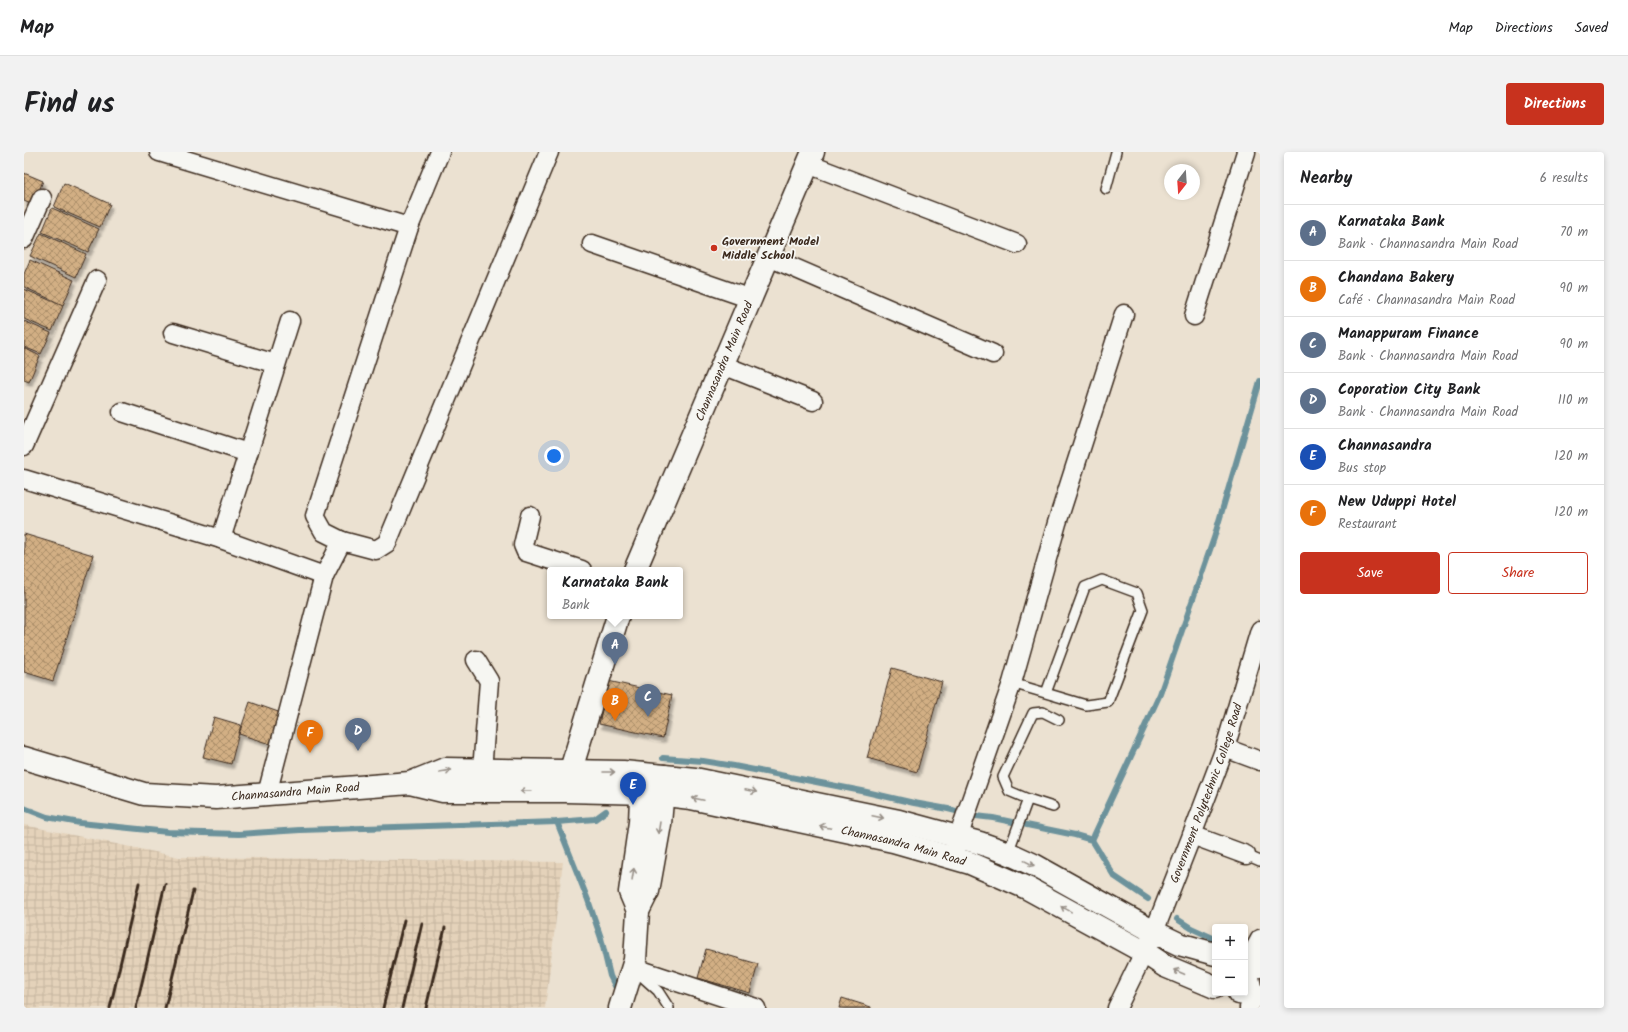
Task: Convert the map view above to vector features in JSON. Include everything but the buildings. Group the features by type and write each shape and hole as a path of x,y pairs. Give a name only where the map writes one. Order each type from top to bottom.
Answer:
{"main road":[{"name":"Channasandra Main Road","path":"636,567 810,158"},
{"path":"410,783 443,791 567,781 617,619"},
{"name":"Channasandra Main Road","path":"24,758 144,794 216,798 410,783 445,769 482,771 567,781 623,772 642,783 663,785 695,780 899,821 963,822 1012,844 1040,869 1154,932 1179,944 1212,953"},
{"path":"638,911 630,892 640,822 642,783"},
{"name":"Channasandra Main Road","path":"663,785 691,798 893,841 970,863 1027,888 1144,952 1165,966 1212,986"},
{"path":"620,1008 635,960 638,911 648,891 660,824 663,785"}],"street":[{"path":"159,152 409,227"},
{"path":"440,152 409,227 315,516 324,532 342,541 376,550 387,543 549,152"},
{"path":"1194,316 1246,152"},
{"path":"810,158 1017,244"},
{"path":"24,239 42,198"},
{"path":"592,244 751,299"},
{"path":"768,257 993,354"},
{"path":"24,446 97,280"},
{"path":"954,858 963,822 1012,683 1058,523 1124,314"},
{"path":"221,539 290,321"},
{"path":"173,333 276,364"},
{"path":"722,365 813,401"},
{"path":"122,412 248,452"},
{"path":"24,479 221,539 324,576"},
{"path":"530,516 523,545 526,552 573,567"},
{"path":"267,794 324,576 342,541"},
{"name":"Government Polytechnic College Road","path":"1117,1008 1154,932 1225,748 1256,658 1260,630"},
{"path":"476,660 490,681 482,771"},
{"path":"1225,748 1260,761"},
{"path":"1192,835 1253,858"},
{"path":"1251,998 1251,964 1260,940"},
{"path":"632,967 756,1008"}],"lane":[{"path":"1106,189 1116,152"},
{"path":"1012,683 1086,705 1108,702 1143,610 1137,593 1102,580 1085,587 1046,693"},
{"path":"1053,807 1009,791 1003,777 1033,713 1043,712 1059,720"},
{"path":"1012,844 1028,799"},
{"path":"632,967 658,991 669,1008"}],"shaded area":[{"path":"24,825 179,857 563,862 545,1008 24,1008"}],"waterway":[{"path":"663,758 703,761 734,766 862,791 976,816 993,818 1092,840 1160,694 1214,538 1260,381"},
{"path":"24,808 47,817 80,823 168,832 239,834 300,830 557,822 595,819 606,811"},
{"path":"557,822 588,900 601,938 610,976 618,992"},
{"path":"1092,840 1114,876 1148,899"},
{"path":"1177,919 1191,928 1212,938"}],"railway":[{"path":"110,1008 139,883"},
{"path":"136,1008 165,884"},
{"path":"165,1008 193,891"},
{"path":"383,1008 404,920"},
{"path":"402,1008 422,923"},
{"path":"426,1008 445,928"}],"place":[{"name":"Government Model Middle School","path":"714,248"},
{"name":"Karnataka Bank","path":"615,665"},
{"name":"Manappuram Finance","path":"648,717"},
{"name":"Chandana Bakery","path":"615,721"},
{"name":"Coporation City Bank","path":"358,751"},
{"name":"New Uduppi Hotel","path":"310,753"},
{"name":"Channasandra","path":"633,805"}]}
